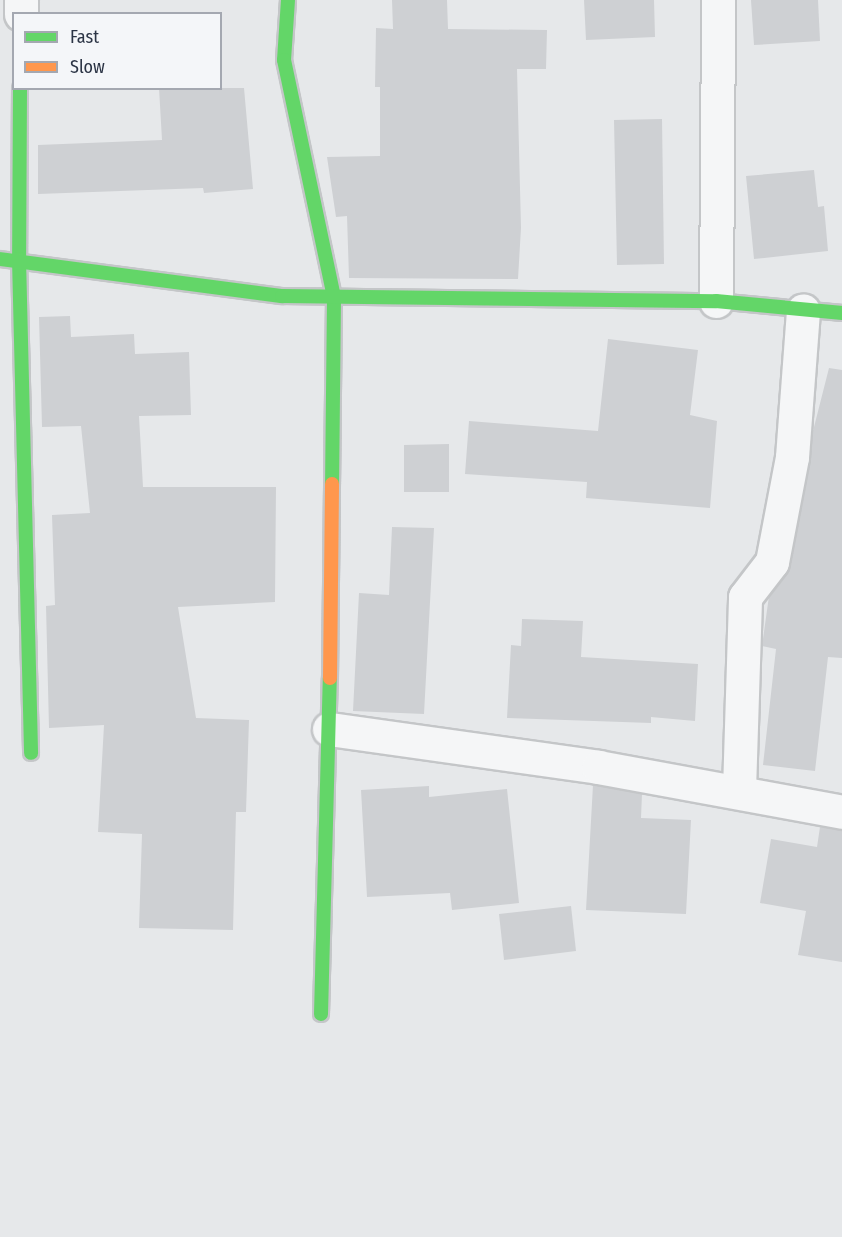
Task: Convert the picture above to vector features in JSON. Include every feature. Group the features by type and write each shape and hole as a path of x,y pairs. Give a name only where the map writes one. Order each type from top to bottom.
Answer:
{"street":[{"path":"288,0 284,60 334,298 330,729 321,1014"},
{"path":"716,301 718,0"},
{"path":"20,90 19,259 31,753"},
{"path":"0,259 19,259 282,296 716,301 842,313"},
{"path":"739,790 745,597 772,562 792,457 803,310"},
{"path":"330,729 739,790 842,812"}],"building":[{"path":"392,0 447,0 448,29 547,30 546,69 517,69 521,228 518,279 349,278 347,216 336,217 327,157 380,156 380,87 375,87 376,28 393,29"},
{"path":"584,0 654,0 655,37 586,40"},
{"path":"751,0 818,0 820,41 754,45"},
{"path":"244,88 253,189 204,193 203,188 38,194 38,145 162,140 159,90"},
{"path":"662,119 664,264 617,265 614,120"},
{"path":"814,170 818,207 824,206 828,251 754,259 746,176"},
{"path":"70,316 71,337 134,334 135,354 189,352 191,415 139,416 143,487 276,487 275,602 178,607 196,718 249,720 246,812 236,812 233,930 139,928 142,834 98,832 104,725 49,728 46,606 55,605 52,515 90,513 81,426 42,427 39,317"},
{"path":"608,339 698,350 690,415 717,421 710,508 586,498 587,482 465,474 469,421 598,431"},
{"path":"829,368 842,370 842,658 828,657 815,771 763,765 776,649 762,646 769,596 790,566 813,431"},
{"path":"449,444 449,492 404,492 404,445"},
{"path":"392,527 434,528 424,714 353,711 359,593 389,595"},
{"path":"522,619 583,621 581,657 698,664 695,721 651,717 651,723 507,718 511,645 521,646"},
{"path":"593,785 642,794 641,818 691,820 686,914 586,910"},
{"path":"429,786 429,797 507,789 519,903 452,910 450,893 367,897 361,790"},
{"path":"820,827 842,830 842,962 798,955 806,911 760,903 771,839 817,847"},
{"path":"571,906 576,951 504,960 499,914"}],"traffic: fast":[{"path":"288,0 284,60 334,298 332,484"},
{"path":"20,90 19,259 31,753"},
{"path":"0,259 282,296 716,301 842,313"},
{"path":"321,1014 330,678"}],"traffic: slow":[{"path":"330,678 332,484"}]}
